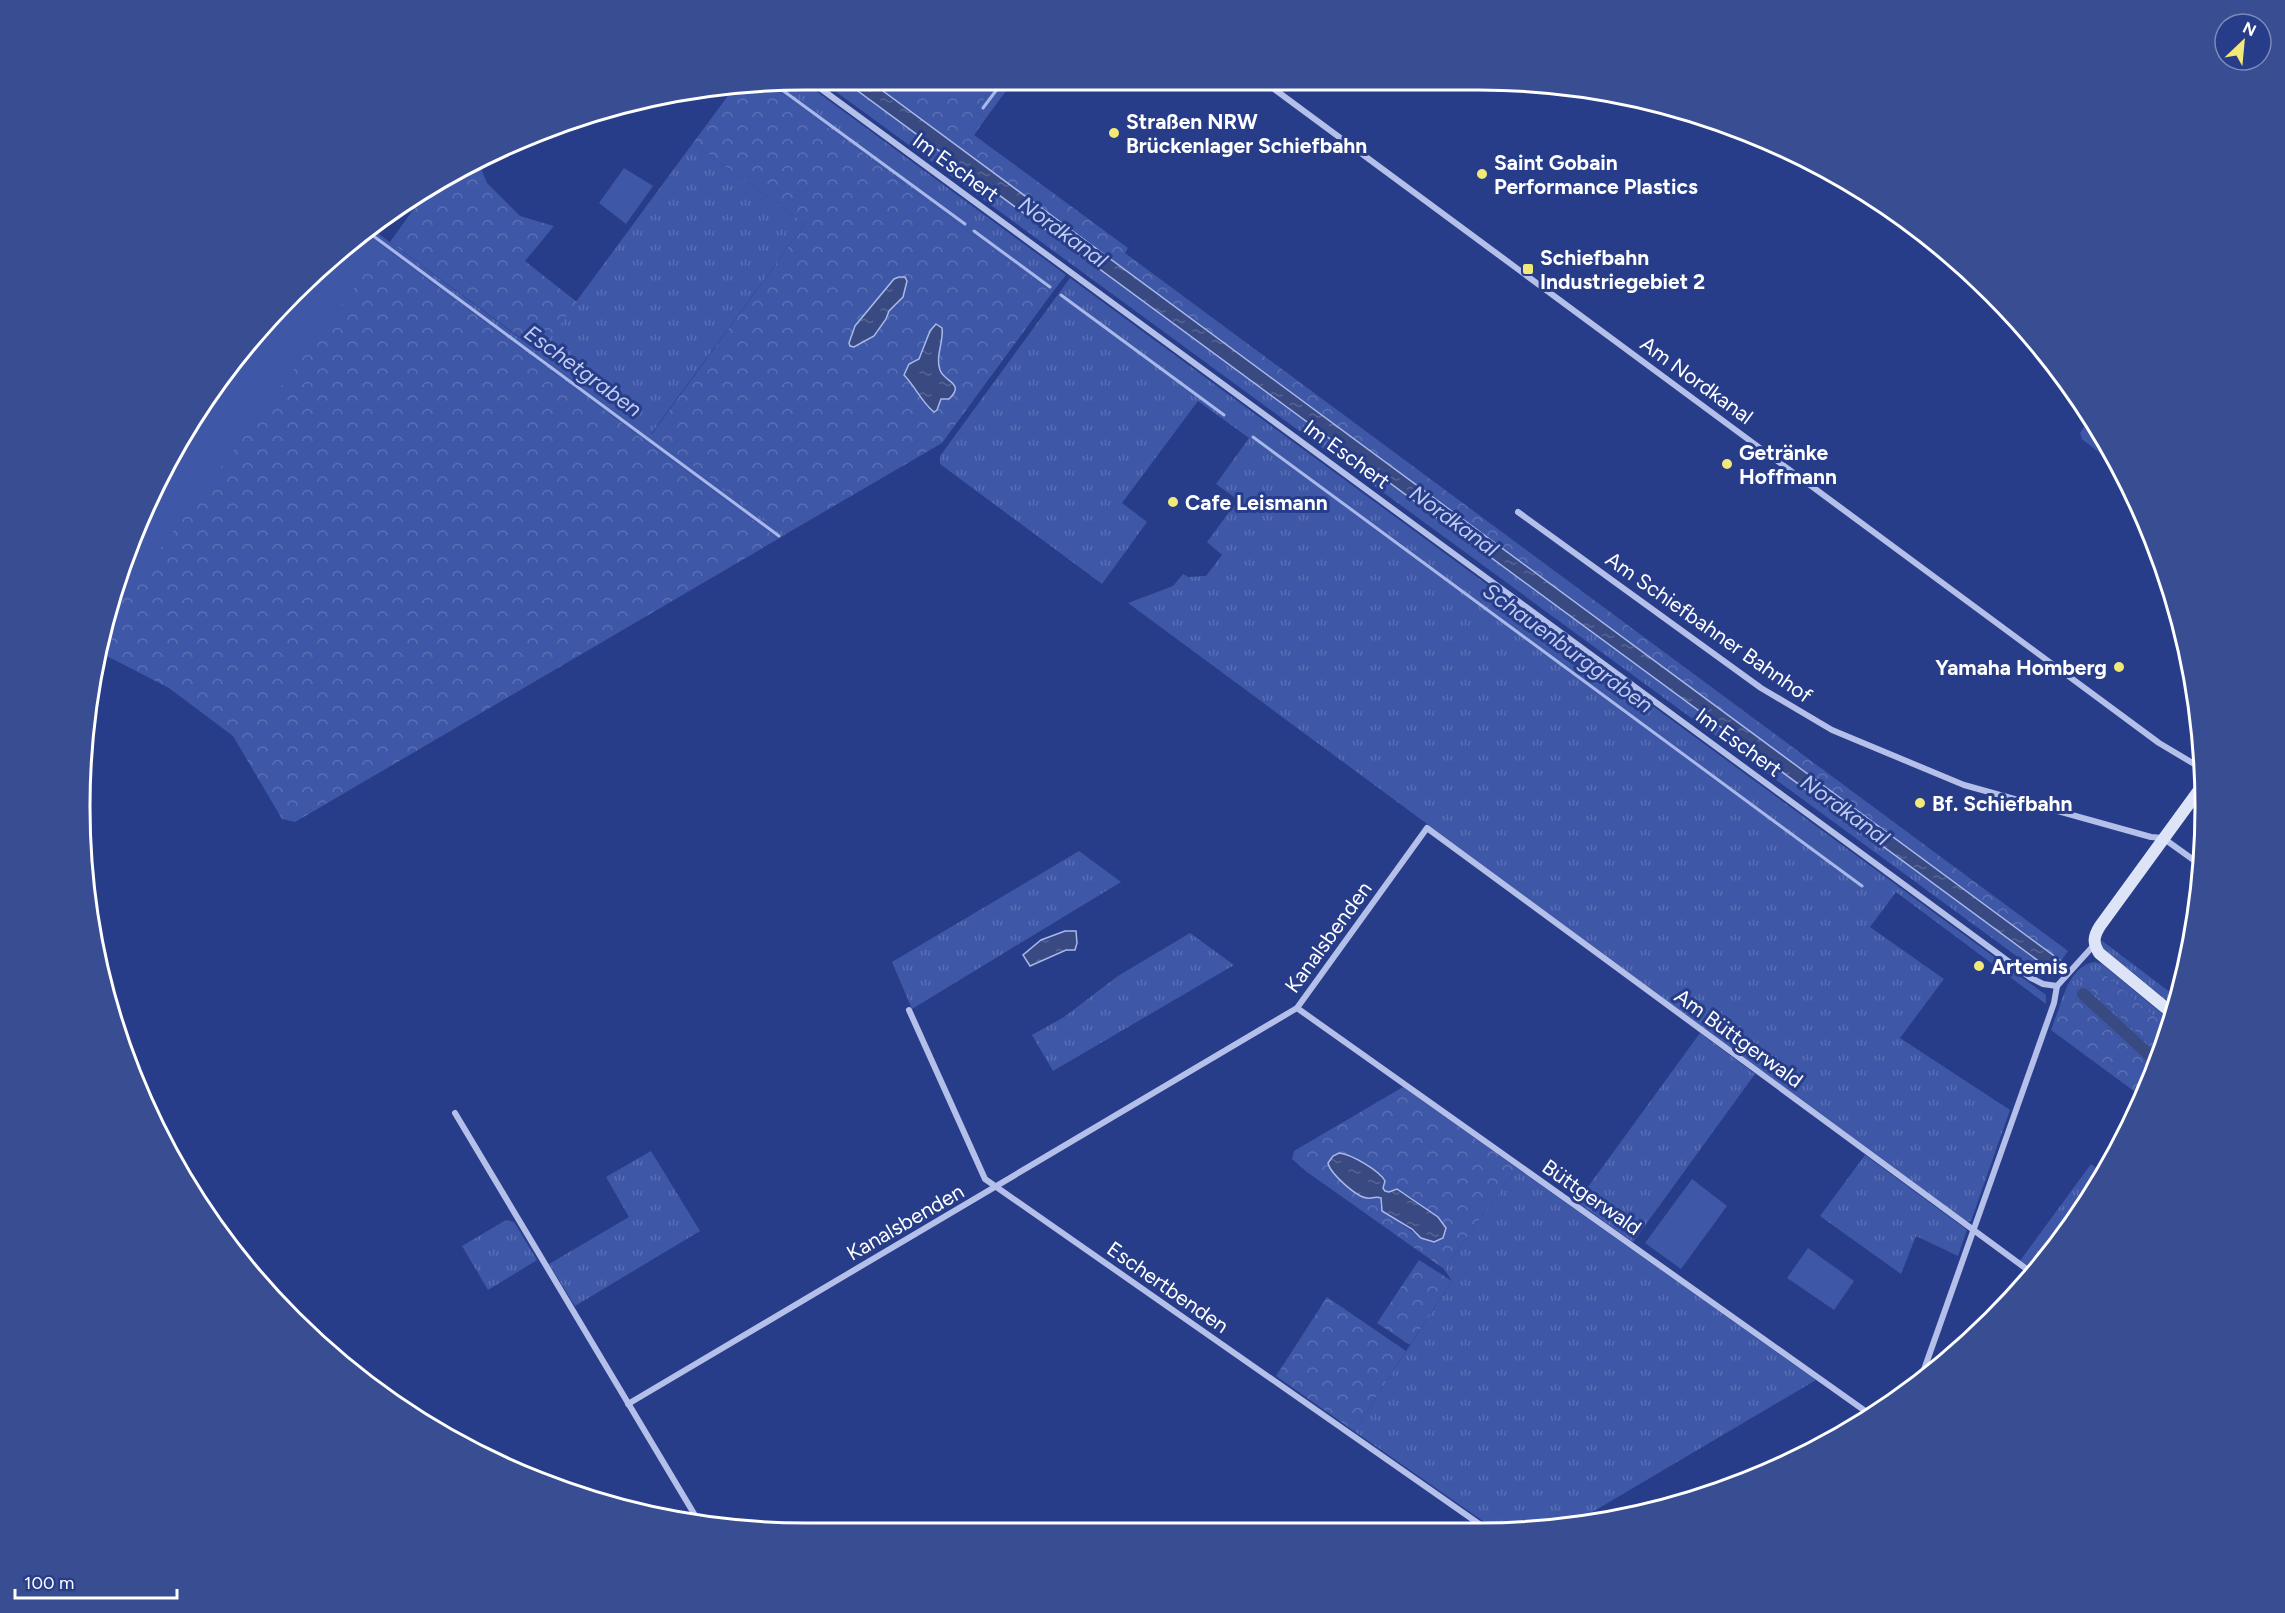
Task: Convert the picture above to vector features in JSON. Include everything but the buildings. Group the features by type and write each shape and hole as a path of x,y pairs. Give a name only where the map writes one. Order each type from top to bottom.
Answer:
{"street":[{"name":"Im Eschert","path":"823,90 2031,978 2043,984 2057,986"},
{"name":"Am Nordkanal","path":"1276,90 2159,743 2193,763"},
{"name":"Am Schiefbahner Bahnhof","path":"1518,512 1761,688 1832,730 1964,785 2151,837 2163,838"},
{"path":"1925,1367 2054,1004 2057,986 2094,945 2100,926 2195,796"},
{"name":"Kanalsbenden","path":"628,1404 1298,1008 1427,828"},
{"name":"Am Büttgerwald","path":"1427,828 2025,1269"},
{"path":"2163,838 2192,859"},
{"path":"2094,945 2099,953 2166,1008"},
{"name":"Büttgerwald","path":"1298,1008 1864,1410"},
{"name":"Eschertbenden","path":"909,1010 985,1179 1478,1523"},
{"path":"454,1113 694,1514"}],"green space":[{"path":"815,90 1066,275 1052,293 779,91"},
{"path":"834,90 857,90 2048,968 2035,967 2022,960"},
{"path":"882,90 990,90 975,110 986,118 974,135 1128,248 1125,253 2068,951 2061,961"},
{"path":"990,90 1007,90 986,118 975,110"},
{"path":"779,91 1052,293 942,443 786,534 651,435 805,224 693,143 729,95","holes":["875,305 897,305 888,311 855,326","930,331 943,335 939,361 942,372 951,381 947,400 941,399 937,410 927,407 915,387 909,364 919,359"]},
{"path":"693,143 805,224 651,434 786,534 778,539 371,237 377,233 539,352"},
{"path":"482,168 487,183 520,216 554,226 525,261 577,302 540,352 390,242 416,206"},
{"path":"624,168 653,186 626,224 599,203"},
{"path":"371,237 778,539 295,822 282,819 233,736 169,688 106,656 128,576 145,532 186,448 238,370 300,300"},
{"path":"371,237 385,247 120,603 145,532 164,490 186,448 238,370 300,300 334,268"},
{"path":"1070,278 2046,995 2046,1004 1896,892 1870,927 1944,979 1900,1038 2010,1110 1971,1221 1966,1222 1128,603 1173,586 1183,574 1188,577 1206,576 1222,555 1207,542 1238,500 1216,484 1249,438 1198,401 1122,503 1147,522 1102,584 940,464 940,456"},
{"path":"2085,426 2103,455 2082,439 2080,433"},
{"path":"1079,851 1121,882 912,1009 892,962"},
{"path":"1190,933 1234,965 1053,1071 1032,1035 1064,1017 1118,976"},
{"path":"2101,940 2171,993 2168,1001 2103,948"},
{"path":"2095,962 2102,964 2164,1015 2162,1022 2101,971 2079,979 2153,1047 2147,1063 2072,995 2063,1011 2059,1008 2071,979 2087,964"},
{"path":"2087,971 2101,971 2162,1022 2153,1047 2079,979"},
{"path":"2071,994 2147,1063 2135,1092 2051,1030 2059,1008 2063,1010"},
{"path":"1700,1033 1755,1074 1633,1242 1577,1202"},
{"path":"1403,1087 1517,1168 1444,1269 1307,1172 1292,1159 1294,1151","holes":["1358,1160 1380,1175 1385,1191 1411,1197 1420,1205 1430,1242 1404,1226 1380,1206 1381,1198 1363,1197 1338,1177"]},
{"path":"651,1151 700,1231 575,1306 549,1264 629,1217 606,1177"},
{"path":"1865,1155 1967,1230 1958,1256 1916,1236 1901,1274 1820,1216"},
{"path":"2091,1164 2097,1168 2047,1243 2028,1266 2020,1261"},
{"path":"1517,1168 1816,1380 1589,1514 1485,1523 1354,1431 1452,1281 1444,1269"},
{"path":"1692,1179 1727,1206 1681,1269 1645,1243"},
{"path":"506,1220 514,1222 537,1260 488,1290 462,1246"},
{"path":"1808,1248 1854,1281 1834,1310 1787,1278"},
{"path":"1419,1260 1452,1281 1410,1345 1377,1323"},
{"path":"1327,1297 1406,1351 1354,1431 1276,1376"}],"water":[{"path":"857,90 882,90 2061,961 2048,968"},
{"path":"905,277 907,281 903,297 889,311 874,336 854,347 850,346 855,326 894,279"},
{"path":"936,324 942,328 938,360 940,370 955,386 955,389 949,399 941,399 934,412 904,375 909,364 919,359 930,331"},
{"path":"1065,931 1076,931 1075,950 1066,950 1030,966 1023,955 1041,940"},
{"path":"1339,1153 1358,1160 1382,1177 1385,1181 1383,1188 1385,1191 1397,1189 1438,1217 1446,1228 1443,1238 1434,1242 1421,1238 1412,1229 1382,1211 1381,1198 1362,1197 1350,1189 1333,1173 1328,1163 1333,1156"}],"waterway":[{"path":"983,108 996,90"},
{"name":"Schauenburggraben","path":"784,91 965,224"},
{"name":"Schauenburggraben","path":"974,231 1050,287"},
{"name":"Eschetgraben","path":"373,236 779,536"},
{"name":"Schauenburggraben","path":"1061,295 1224,415"},
{"name":"Schauenburggraben","path":"1253,437 1862,886"},
{"name":"Nordkanal","path":"2083,994 2150,1055"}],"place":[{"name":"Straßen NRW Brückenlager Schiefbahn","path":"1114,133"},
{"name":"Saint Gobain Performance Plastics","path":"1482,174"},
{"name":"Schiefbahn Industriegebiet 2","path":"1528,269"},
{"name":"Getränke Hoffmann","path":"1727,464"},
{"name":"Cafe Leismann","path":"1173,502"},
{"name":"Yamaha Homberg","path":"2119,667"},
{"name":"Bf. Schiefbahn","path":"1920,803"},
{"name":"Artemis","path":"1979,966"}]}
